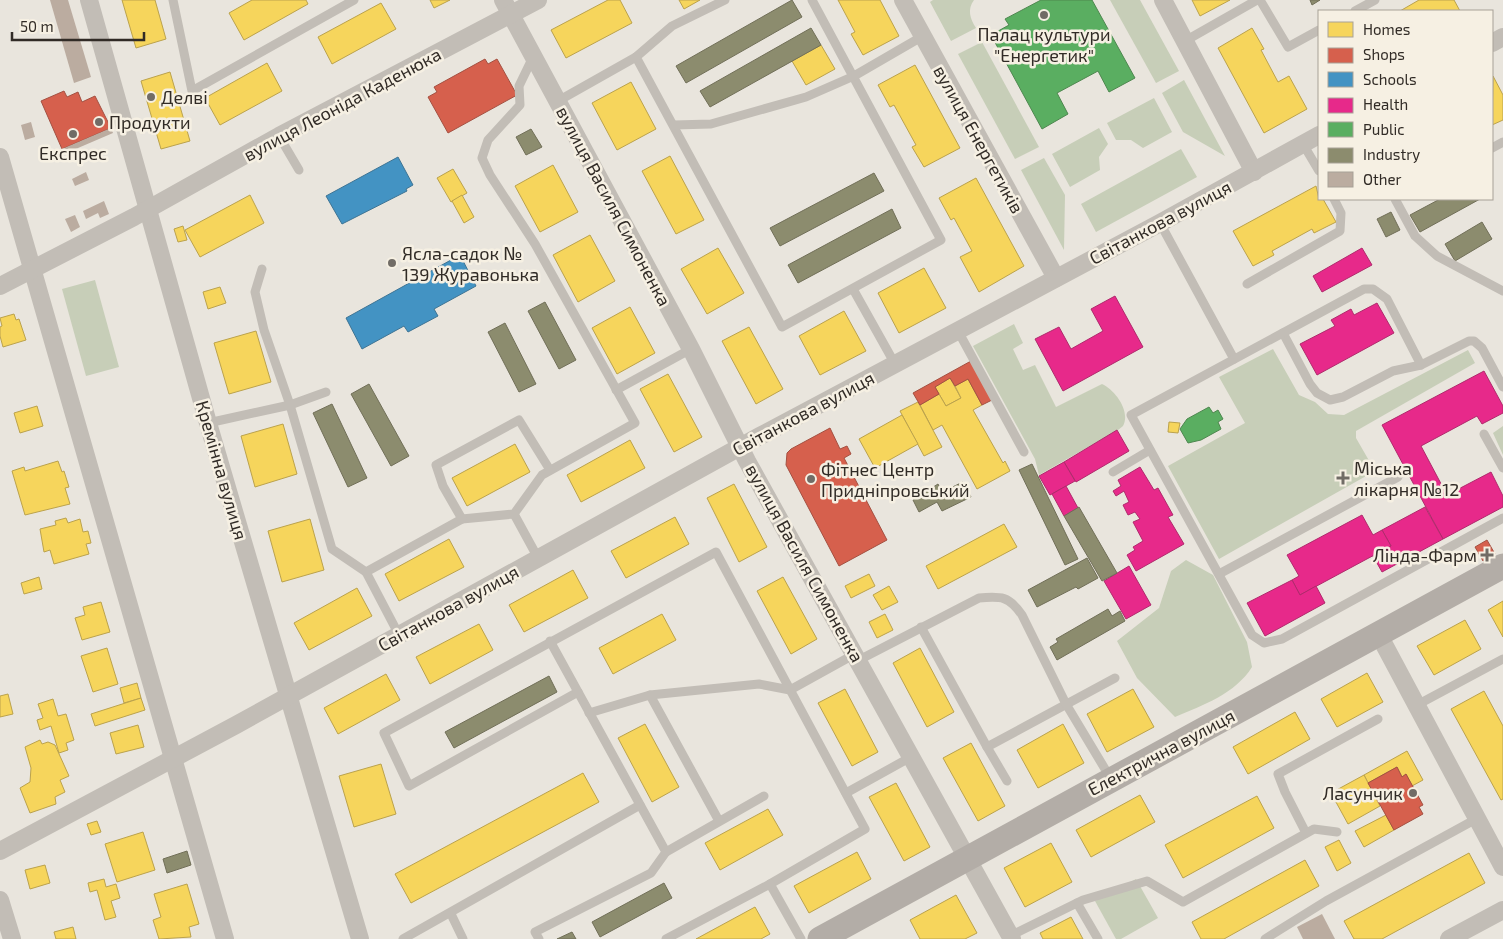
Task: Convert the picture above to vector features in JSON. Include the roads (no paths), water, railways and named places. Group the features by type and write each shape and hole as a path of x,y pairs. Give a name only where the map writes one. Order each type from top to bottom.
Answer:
{"street":[{"name":"Кремінна вулиця","path":"89,0 208,423 360,939"},
{"name":"вулиця Леоніда Каденюка","path":"0,286 148,209 507,7 538,0"},
{"name":"вулиця Енергетиків","path":"903,0 1056,278"},
{"path":"1163,0 1254,172"},
{"name":"вулиця Василя Симоненка","path":"507,7 691,349 740,447 1011,938"},
{"name":"Світанкова вулиця","path":"0,851 289,696 740,447 1160,223 1318,136"},
{"path":"0,157 34,269 225,939"},
{"name":"Електрична вулиця","path":"820,939 845,930 967,858 1503,566"},
{"path":"1379,634 1503,867"},
{"path":"0,900 12,939"},
{"path":"1449,939 1503,910"}],"lane":[{"path":"173,0 192,91 354,0"},
{"path":"558,101 636,57 672,26 725,0"},
{"path":"636,57 782,327 941,240 812,0"},
{"path":"1185,41 1259,0 1288,47 1318,31"},
{"path":"1357,10 1376,0"},
{"path":"674,126 711,124 806,97 854,76 923,36"},
{"path":"366,572 462,519 514,514 542,475 635,423 535,244 490,175 482,158 488,140 520,105 519,86 534,57"},
{"path":"279,136 299,170"},
{"path":"1303,144 1318,169"},
{"path":"1247,284 1340,231 1341,213 1334,200"},
{"path":"1396,200 1415,236 1436,256 1503,291"},
{"path":"1160,223 1234,359"},
{"path":"262,270 255,292 264,330 290,405 332,548 366,572 400,635"},
{"path":"853,289 895,364"},
{"path":"1421,364 1387,299 1373,289 1356,292 1131,415 1252,635 1264,643 1273,642 1360,597 1503,518"},
{"path":"958,331 1024,452"},
{"path":"1283,333 1317,394 1330,400 1343,397 1393,371 1421,364 1463,343 1474,341 1482,348 1503,387"},
{"path":"616,390 691,349"},
{"path":"208,423 290,405 326,392"},
{"path":"462,519 443,486 436,466 519,420 550,470"},
{"path":"1484,434 1503,468"},
{"path":"1113,472 1150,450"},
{"path":"1218,574 1398,476"},
{"path":"514,514 538,558"},
{"path":"578,692 409,786 384,733 716,552 865,828 770,884 666,939"},
{"path":"589,713 650,695 759,684 790,690 979,598 998,596 1013,602 1066,704 1111,779"},
{"path":"921,627 1007,781"},
{"path":"550,641 666,852"},
{"path":"1418,706 1503,659"},
{"path":"987,747 1115,678"},
{"path":"650,695 719,821"},
{"path":"1306,833 1278,774 1378,718"},
{"path":"846,793 911,757"},
{"path":"539,939 535,932 651,872 666,852 764,796"},
{"path":"403,939 451,914 640,806"},
{"path":"1265,939 1326,901 1478,818"},
{"path":"1011,938 1077,903 1146,881 1183,902 1314,829 1337,832"},
{"path":"770,884 801,939"},
{"path":"1077,903 1098,939"},
{"path":"451,914 463,939"}],"place":[{"name":"Палац культури \"Енергетик\"","path":"1044,15"},
{"name":"Делві","path":"151,97"},
{"name":"Продукти","path":"99,122"},
{"name":"Експрес","path":"73,134"},
{"name":"Ясла-садок № 139 Журавонька","path":"392,263"},
{"name":"Міська лікарня №12","path":"1343,478"},
{"name":"Фітнес Центр Придніпровський","path":"811,479"},
{"name":"Лінда-Фарм","path":"1487,555"},
{"name":"Ласунчик","path":"1413,793"}]}
